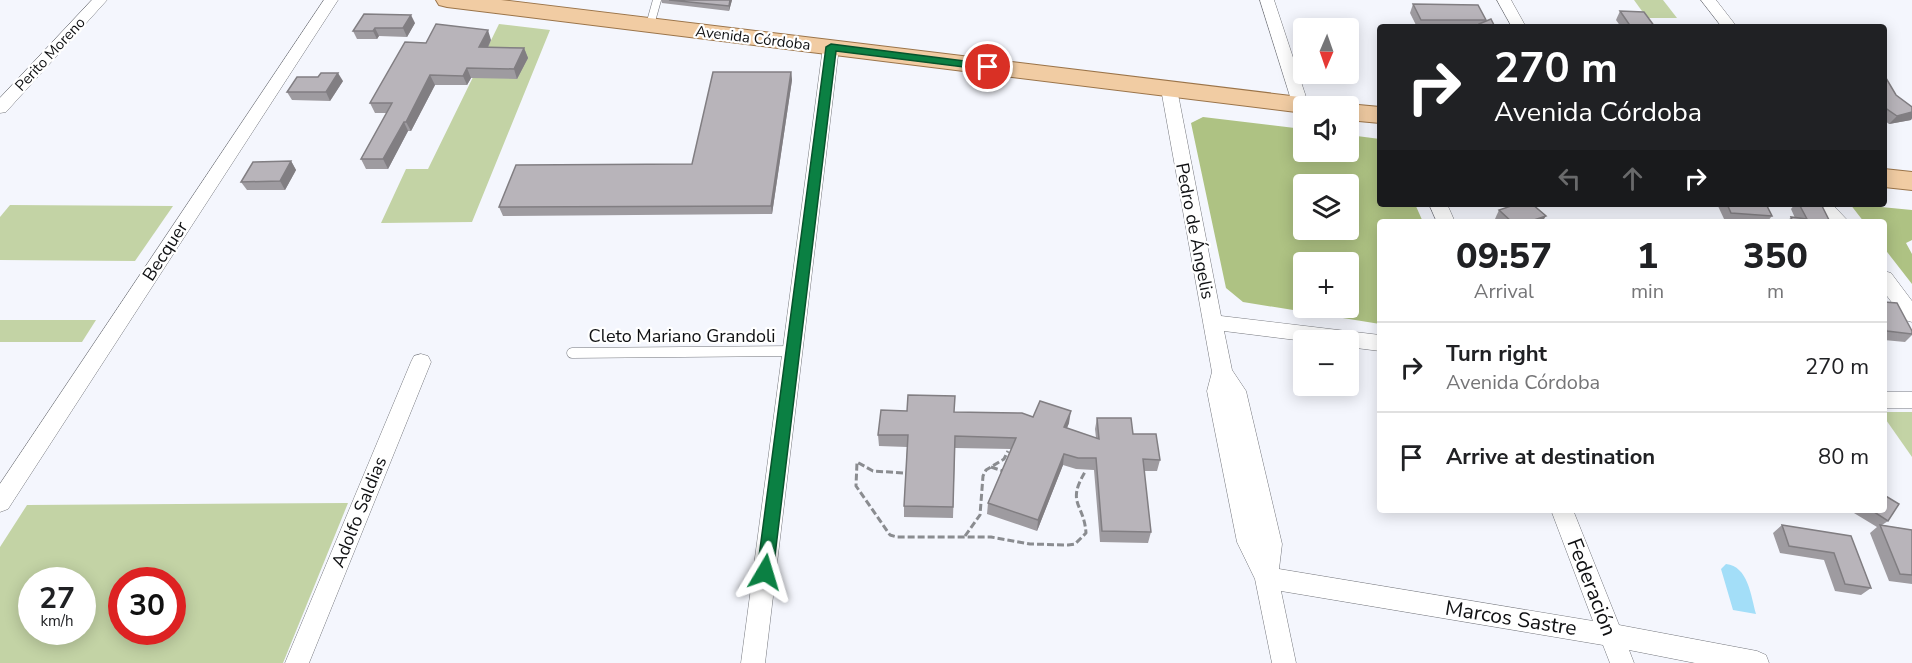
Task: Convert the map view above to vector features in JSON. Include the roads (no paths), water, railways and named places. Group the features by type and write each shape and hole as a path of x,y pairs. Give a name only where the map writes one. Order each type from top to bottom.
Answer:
{"main road":[{"name":"Avenida Córdoba","path":"447,0 1293,105"},
{"path":"1359,113 1377,116"},
{"path":"1887,178 1912,181"}],"street":[{"name":"Perito Moreno","path":"0,108 100,0"},
{"name":"Becquer","path":"0,502 331,0"},
{"path":"1267,0 1301,96"},
{"path":"1504,0 1517,24"},
{"path":"1708,0 1728,24"},
{"path":"753,663 831,47"},
{"name":"Pedro de Ángelis","path":"1168,89 1222,372 1217,391 1248,542 1266,578 1284,663"},
{"path":"1825,207 1837,219"},
{"path":"1887,283 1912,315"},
{"path":"1212,322 1377,343"},
{"name":"Adolfo Saldias","path":"297,663 421,362"},
{"path":"1887,400 1912,400"},
{"name":"Federación","path":"1563,513 1622,663"},
{"name":"Marcos Sastre","path":"1266,578 1610,635 1756,663"}],"lane":[{"path":"650,25 657,0"},
{"name":"Cleto Mariano Grandoli","path":"572,353 793,351"}],"water":[{"path":"1726,564 1739,570 1744,576 1756,614 1733,610 1721,569"}]}
